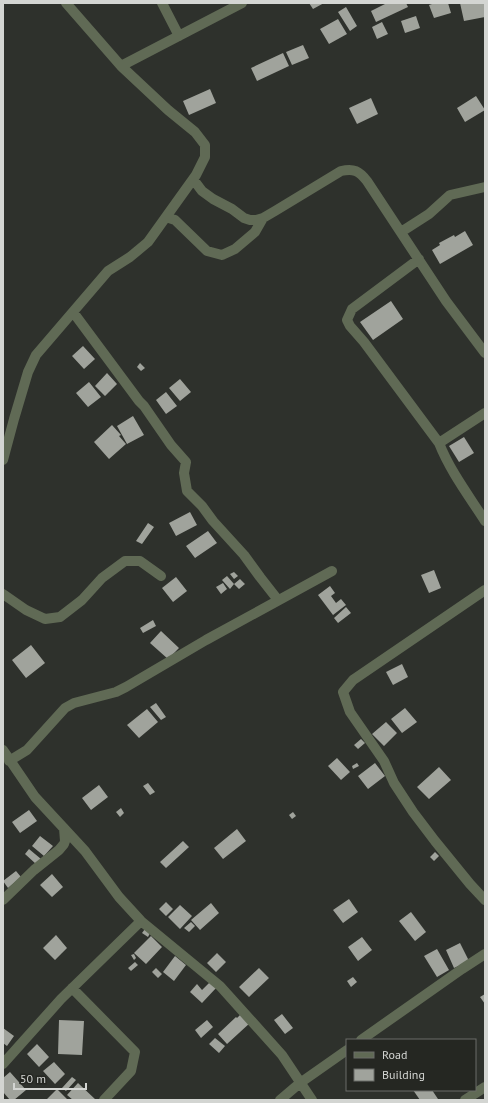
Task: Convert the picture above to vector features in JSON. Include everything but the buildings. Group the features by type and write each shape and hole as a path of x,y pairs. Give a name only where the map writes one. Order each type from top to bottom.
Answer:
{"street":[{"path":"3,460 28,372 36,355 108,271 130,257 148,242 193,179 205,157 205,145 195,132 168,110 121,66 66,3"},
{"path":"162,3 179,36"},
{"path":"121,66 242,3"},
{"path":"193,179 202,191 213,199 232,209 244,218 256,220 263,218 341,171 349,169 362,174 446,301 485,353"},
{"path":"401,232 428,214 450,195 485,187"},
{"path":"166,217 175,220 206,251 222,255 235,249 255,232 263,218"},
{"path":"419,259 352,309 347,320 439,443 454,473 485,521"},
{"path":"73,312 144,406 171,445 186,462 184,473 187,492 202,506 213,521 244,555 278,600"},
{"path":"439,443 485,413"},
{"path":"3,594 26,610 45,618 52,618 60,617 82,600 102,578 125,561 140,561 161,576"},
{"path":"9,761 27,750 65,708 74,703 116,692 126,687 206,640 332,571"},
{"path":"485,590 353,680 343,692 350,712 384,761 394,783 413,812 470,884 485,900"},
{"path":"3,750 9,761 35,797 85,851 119,897 141,921 220,986 282,1055 312,1100"},
{"path":"3,900 34,870 59,850 65,841 64,828"},
{"path":"3,1064 61,999 141,921"},
{"path":"362,1039 485,954"},
{"path":"72,988 135,1052 130,1071 104,1100"},
{"path":"280,1100 300,1082 346,1051"},
{"path":"465,1100 485,1087"}]}
